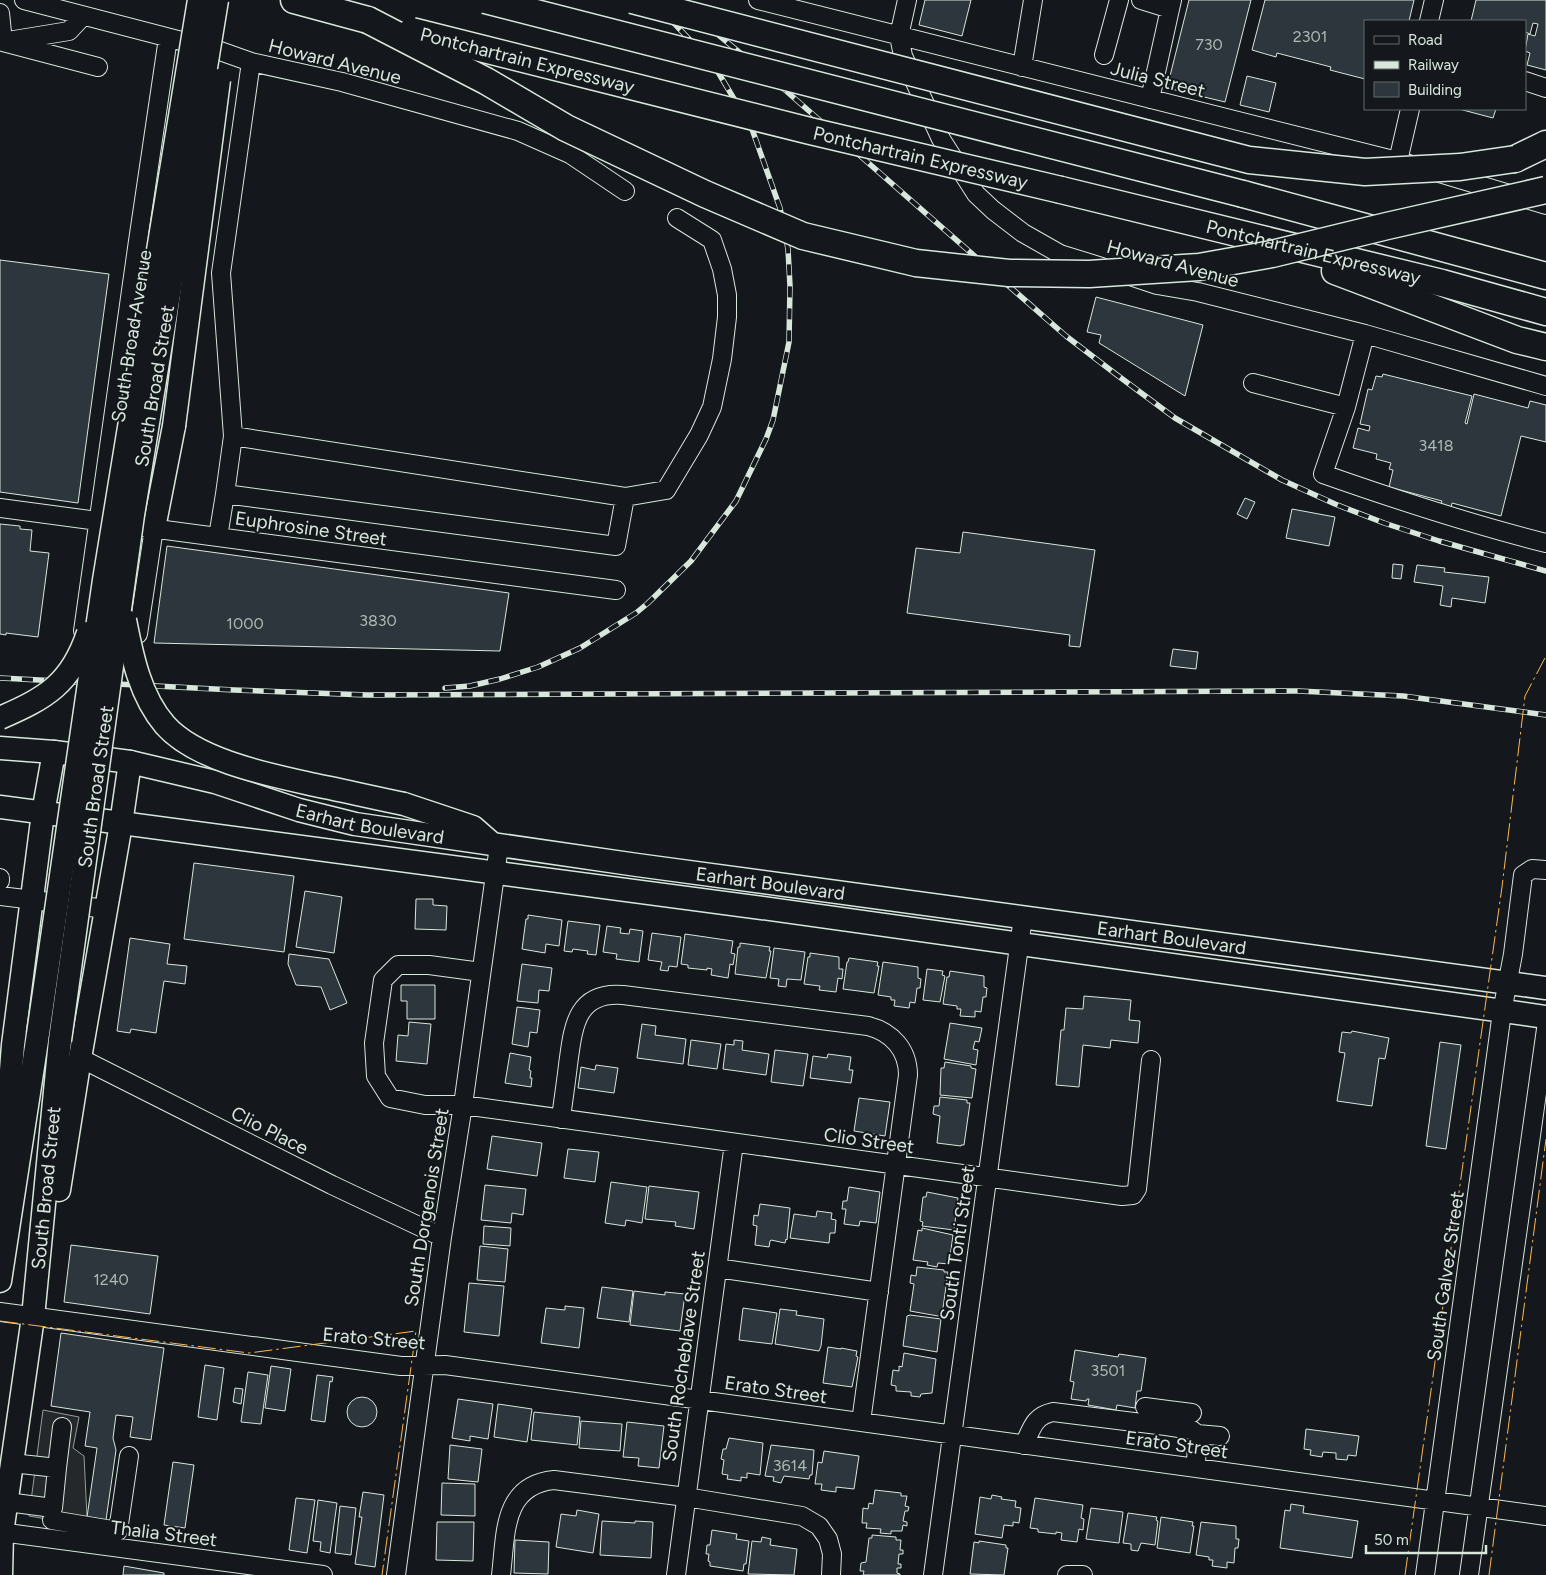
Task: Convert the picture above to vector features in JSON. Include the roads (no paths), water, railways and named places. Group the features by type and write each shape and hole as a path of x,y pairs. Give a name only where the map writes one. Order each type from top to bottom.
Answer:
{"highway":[{"name":"Pontchartrain Expressway","path":"485,0 1243,194 1546,276"},
{"path":"632,0 1249,160 1365,172 1460,167 1546,153"},
{"name":"Pontchartrain Expressway","path":"304,3 810,131 1442,283 1546,312"},
{"path":"368,20 486,81 566,128 704,194 803,236 916,263 1009,273 1079,274 1199,267 1272,254 1546,190"},
{"path":"1515,159 1546,144"},
{"path":"1231,232 1517,340 1546,347"},
{"path":"1484,258 1546,264"}],"main road":[{"name":"South Broad Street","path":"0,1281 104,580 199,0"},
{"name":"South Broad Street","path":"1,1575 1,1533 33,1317 60,1040 133,515 217,0"},
{"path":"154,528 174,426 220,74 226,0"},
{"path":"0,718 27,706 52,691 67,676 78,659 87,637 104,580"},
{"path":"122,603 136,670 147,698 166,725 187,742 216,757 254,771 404,804 473,827 496,844"},
{"name":"Earhart Boulevard","path":"0,748 54,752 130,762 215,782 299,810 355,824 1546,988"},
{"path":"0,1210 6,1044 32,900 43,813 54,752"},
{"path":"36,1288 44,1265 64,1169 80,1058 130,762"},
{"name":"Earhart Boulevard","path":"0,807 762,908 1546,1017"},
{"path":"762,908 766,882"},
{"path":"1270,978 1274,951"}],"street":[{"path":"3,0 0,11 3,42"},
{"name":"Howard Avenue","path":"24,0 200,46 251,62 342,82 518,131 570,154 624,190"},
{"name":"Julia Street","path":"758,0 1398,161 1546,205"},
{"path":"899,36 907,0"},
{"path":"1022,67 1032,0"},
{"path":"1104,54 1119,0"},
{"path":"1141,0 1171,5 1150,99"},
{"path":"1429,20 1434,0"},
{"path":"3,42 69,31 84,16"},
{"name":"Howard Avenue","path":"899,36 903,56 946,147 976,194 1023,233 1060,254 1157,285 1198,292 1365,334 1546,386"},
{"path":"154,528 138,634 83,631 168,38"},
{"path":"3,42 98,67"},
{"name":"South Broad Avenue","path":"106,633 121,524 200,46"},
{"path":"218,537 233,436 221,273 251,62"},
{"path":"1526,81 1546,88"},
{"path":"1398,161 1410,110"},
{"path":"233,436 625,498 666,490 699,435 712,407 722,360 727,310 727,295 722,269 712,240 677,218"},
{"path":"138,241 168,246 221,273"},
{"path":"1365,334 1346,407 1323,474 1400,502 1478,526 1546,543"},
{"path":"1253,383 1346,407"},
{"path":"225,494 616,546 625,498"},
{"name":"Euphrosine Street","path":"0,508 616,590"},
{"name":"South Dorgenois Street","path":"396,1575 442,1237 463,1105 495,874 496,844"},
{"name":"South Galvez Street","path":"1424,1575 1502,1012 1513,954 1522,875 1532,869 1546,870"},
{"path":"0,896 106,909"},
{"name":"South Tonti Street","path":"933,1575 1023,917"},
{"name":"Clio Street","path":"481,972 430,965 398,965 383,980 374,1042 376,1076 390,1098 425,1104 463,1105 1122,1196 1133,1195 1137,1188 1151,1060"},
{"path":"561,1119 575,1023 585,1008 600,997 622,995 868,1026 883,1032 896,1042 903,1052 908,1067 908,1075 861,1422"},
{"path":"1469,1575 1546,1029"},
{"name":"Clio Place","path":"80,1058 332,1186 442,1237"},
{"name":"South Rocheblave Street","path":"676,1575 734,1143"},
{"path":"717,1268 879,1292"},
{"name":"Erato Street","path":"0,1312 400,1366 445,1365 1546,1516"},
{"path":"1145,1407 1197,1434 1220,1436"},
{"path":"1024,1444 1035,1421 1043,1414 1053,1412 1167,1418 1192,1413"},
{"path":"50,1539 62,1427"},
{"path":"1196,1468 1197,1434"},
{"path":"116,1549 129,1456"},
{"path":"12,1463 58,1468"},
{"path":"501,1575 509,1513 519,1496 535,1484 558,1480 686,1497 806,1517 819,1526 829,1542 832,1558 830,1575"},
{"path":"7,1502 118,1531"},
{"name":"Thalia Street","path":"1,1533 323,1575"},
{"path":"1067,1575 1083,1575"}],"railway":[{"path":"445,688 470,686 538,667 580,648 636,613 691,561 736,501 766,439 773,420 789,342 790,286 788,249 780,208 752,129 715,67 673,22 645,0"},
{"path":"676,0 785,90 1066,336 1175,418 1282,480 1335,504 1439,541 1546,571"},
{"path":"0,678 367,695 1298,691 1403,696 1546,715"}]}
